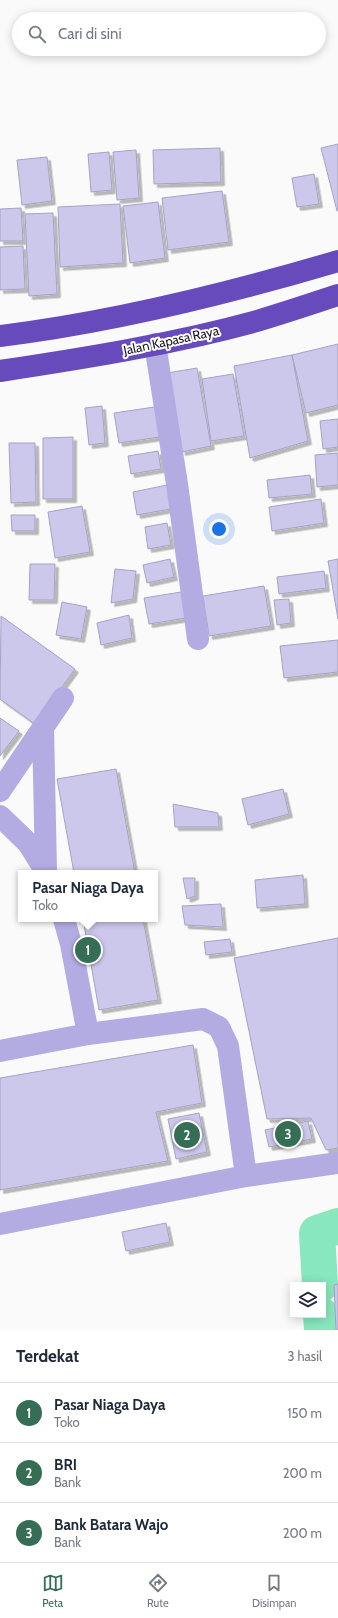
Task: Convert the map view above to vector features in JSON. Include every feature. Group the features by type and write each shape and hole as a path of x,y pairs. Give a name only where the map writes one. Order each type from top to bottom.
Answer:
{"highway":[{"path":"0,336 56,329 249,287 338,261"},
{"path":"249,287 256,321"},
{"name":"Jalan Kapasa Raya","path":"0,371 108,354 155,344 256,321 338,295"}],"street":[{"path":"155,344 177,484 198,639"},
{"path":"0,791 63,698"},
{"path":"43,727 46,870"},
{"path":"0,816 28,843 45,870"},
{"path":"65,922 71,944 88,1034"},
{"path":"0,1052 88,1034 203,1019 219,1027 228,1046 246,1176"},
{"path":"0,1224 246,1176 338,1163"}],"building":[{"path":"338,144 338,211 337,211 321,148"},
{"path":"220,148 221,182 154,184 153,150"},
{"path":"136,150 139,198 117,200 113,152"},
{"path":"109,152 112,190 91,192 88,154"},
{"path":"47,157 52,201 22,205 17,160"},
{"path":"314,174 319,204 297,207 292,178"},
{"path":"222,191 229,242 168,250 162,198"},
{"path":"158,202 165,258 130,263 123,206"},
{"path":"120,204 123,263 60,267 58,207"},
{"path":"21,208 23,241 0,241 0,209"},
{"path":"53,213 57,294 29,296 25,214"},
{"path":"23,246 25,289 0,290 0,247"},
{"path":"338,344 338,405 306,413 292,355"},
{"path":"292,355 308,441 250,458 234,366"},
{"path":"197,368 211,446 182,452 167,373"},
{"path":"233,374 244,436 211,441 202,379"},
{"path":"102,406 105,443 89,445 85,408"},
{"path":"161,406 166,436 119,443 114,413"},
{"path":"338,419 338,447 323,449 320,421"},
{"path":"73,437 73,499 43,499 43,438"},
{"path":"9,443 35,443 36,502 11,503"},
{"path":"158,451 161,469 131,474 128,456"},
{"path":"338,453 338,485 317,487 315,455"},
{"path":"310,475 312,494 269,498 267,480"},
{"path":"172,484 176,508 137,515 133,492"},
{"path":"321,499 324,523 272,531 269,507"},
{"path":"82,506 90,552 55,558 48,512"},
{"path":"11,515 35,515 35,531 12,531"},
{"path":"167,523 171,545 148,549 145,527"},
{"path":"170,559 174,577 147,583 143,565"},
{"path":"338,559 338,619 328,561"},
{"path":"30,564 55,564 54,600 29,600"},
{"path":"115,569 136,571 133,599 111,603"},
{"path":"324,571 326,588 279,594 277,577"},
{"path":"264,586 271,626 209,636 203,596"},
{"path":"181,592 186,618 149,624 144,598"},
{"path":"289,599 291,623 277,625 274,600"},
{"path":"62,602 87,607 81,639 56,635"},
{"path":"129,615 132,638 101,645 97,623"},
{"path":"1,616 75,669 35,724 0,699"},
{"path":"338,640 338,672 284,678 280,646"},
{"path":"0,718 19,731 0,756"},
{"path":"116,769 134,870 73,870 57,779"},
{"path":"283,789 289,814 248,825 242,799"},
{"path":"173,804 218,813 219,827 175,827"},
{"path":"303,875 305,904 257,908 255,880"},
{"path":"183,878 195,878 195,896 187,899"},
{"path":"221,904 223,927 185,925 182,906"},
{"path":"84,922 144,922 158,1000 99,1010"},
{"path":"338,938 338,1148 326,1150 311,1118 267,1119 234,958"},
{"path":"230,939 232,952 206,955 204,942"},
{"path":"193,1045 202,1103 156,1112 168,1161 0,1190 0,1078"},
{"path":"199,1113 207,1152 176,1159 168,1119"},
{"path":"308,1121 312,1139 269,1147 265,1130"},
{"path":"166,1223 170,1242 126,1251 122,1232"},
{"path":"338,1284 338,1330 336,1330 334,1285"}],"waterway":[{"path":"320,1282 317,1233 338,1226"},
{"path":"321,1318 322,1330"}],"place":[{"name":"Pasar Niaga Daya","path":"88,950"},
{"name":"Bank Batara Wajo","path":"288,1134"},
{"name":"BRI","path":"187,1135"}]}
